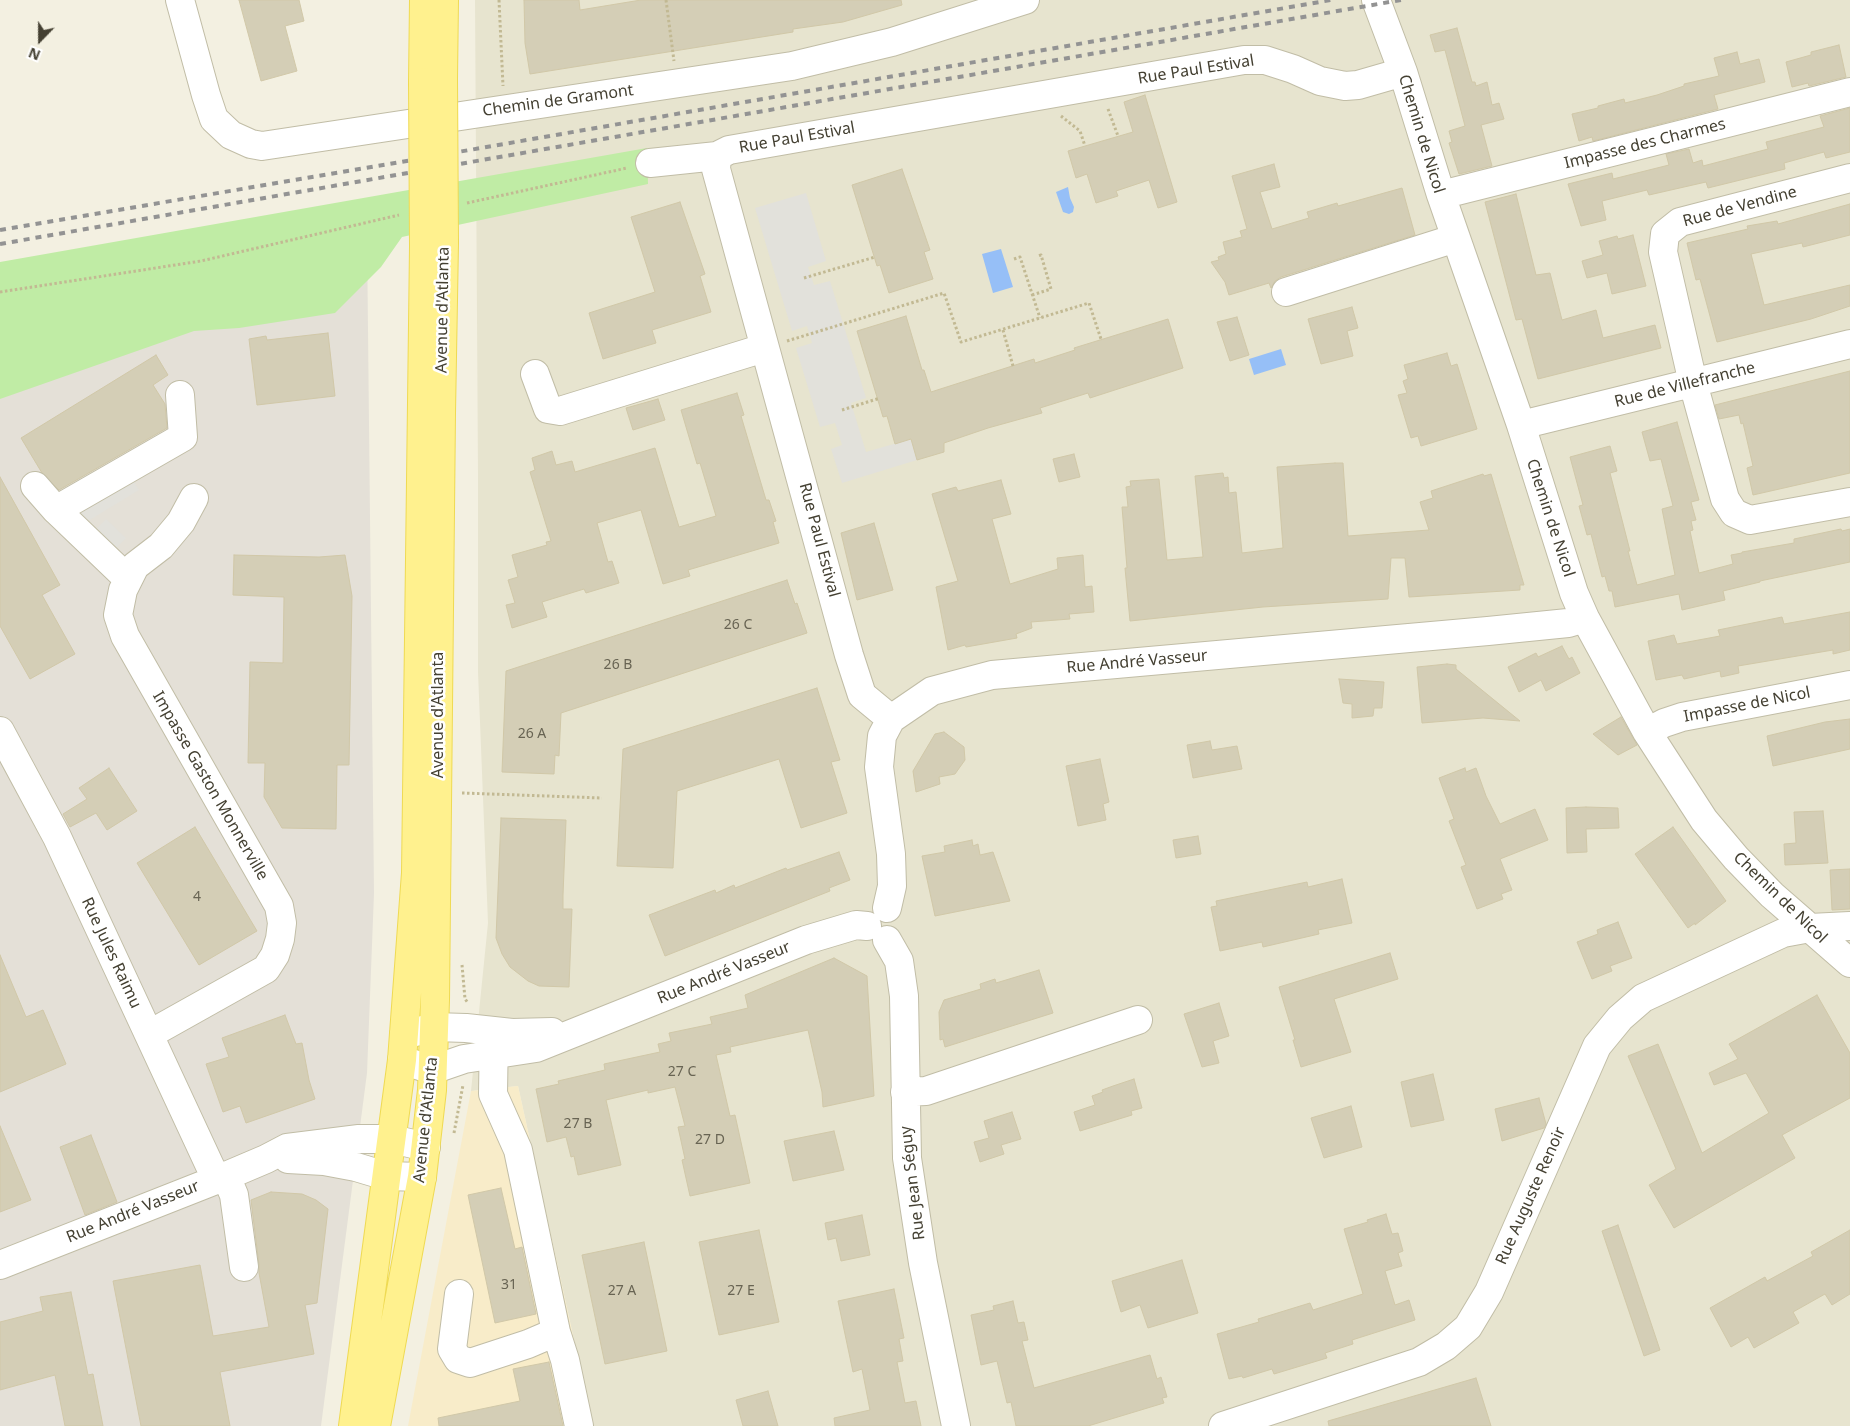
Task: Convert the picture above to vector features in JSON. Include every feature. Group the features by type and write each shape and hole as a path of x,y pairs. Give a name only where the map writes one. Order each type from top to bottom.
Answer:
{"main road":[{"name":"Avenue d'Atlanta","path":"376,1426 422,1177 426,1147 434,1027 433,80 424,0"},
{"name":"Avenue d'Atlanta","path":"433,80 444,0"},
{"name":"Avenue d'Atlanta","path":"353,1426 403,1048 416,873 434,244"}],"street":[{"name":"Chemin de Gramont","path":"180,0 214,118 231,135 251,144 262,146 762,71 820,60 892,42 1025,0"},
{"name":"Chemin de Nicol","path":"1376,0 1403,72 1441,195 1521,425 1574,593 1585,618 1647,732 1704,820 1736,858 1772,895 1850,963"},
{"name":"Rue Paul Estival","path":"891,719 862,695 849,656 802,480 776,344 716,170 718,156 729,150 1244,60 1270,61 1320,81 1346,86 1358,85 1403,72"},
{"name":"Impasse des Charmes","path":"1441,195 1850,92"},
{"path":"650,163 718,156"},
{"name":"Rue de Vendine","path":"1850,178 1680,222 1665,234 1663,252 1694,383 1725,499 1734,514 1750,520 1850,502"},
{"path":"1286,292 1456,238"},
{"path":"535,374 548,409 560,411 776,344"},
{"name":"Rue de Villefranche","path":"1521,425 1850,344"},
{"path":"56,510 183,438 180,395"},
{"path":"36,486 56,510 128,579"},
{"name":"Impasse Gaston Monnerville","path":"150,1034 266,969 275,955 282,923 279,906 125,636 118,615 123,590 135,566 161,546 181,522 194,498"},
{"name":"Rue André Vasseur","path":"891,719 932,691 992,675 1488,631 1568,623 1585,618"},
{"name":"Impasse de Nicol","path":"1647,732 1664,723 1682,717 1850,685"},
{"path":"877,933 896,934 900,924 896,914 887,908 892,886 891,854 879,767 882,736 891,719"},
{"name":"Rue Jules Raimu","path":"0,731 57,837 150,1034 221,1177 234,1195 244,1267"},
{"name":"Rue André Vasseur","path":"403,1048 434,1027 493,1043 536,1048 806,940 856,925 877,933"},
{"name":"Rue Auguste Renoir","path":"1223,1426 1419,1362 1446,1346 1468,1326 1489,1292 1597,1046 1620,1018 1643,998 1783,933 1810,928 1850,926"},
{"name":"Rue Jean Séguy","path":"877,933 899,961 904,996 907,1158 924,1263 956,1426"},
{"path":"905,1092 926,1091 1138,1020"},
{"path":"493,1043 493,1094 518,1150 556,1332 565,1360 579,1426"},
{"name":"Rue André Vasseur","path":"432,1070 464,1060 493,1043"},
{"path":"403,1048 432,1070"},
{"name":"Rue André Vasseur","path":"0,1264 266,1159 288,1148 315,1143 359,1139 392,1139 426,1147"},
{"name":"Rue André Vasseur","path":"266,1159 324,1161 356,1167 386,1176 422,1177"},
{"path":"459,1294 452,1349 458,1359 470,1363 528,1344 556,1332"}],"path":[{"path":"499,0 503,109"},
{"path":"666,0 677,84"},
{"path":"1106,104 1118,136"},
{"path":"1059,111 1063,118 1080,131 1085,146"},
{"path":"465,203 650,163"},
{"path":"0,292 201,261 402,215"},
{"path":"1032,295 1051,289 1041,255 1038,256"},
{"path":"804,278 875,257"},
{"path":"1014,259 1020,257 1040,318"},
{"path":"776,344 944,293 961,342 1089,303 1101,339"},
{"path":"1003,330 1014,366"},
{"path":"842,410 880,398"},
{"path":"456,793 602,798"}],"shaded area":[{"path":"475,0 1850,0 1850,1426 593,1426 518,1086 471,1091 488,923 478,672"},
{"path":"806,193 826,261 808,267 814,285 830,281 866,398 851,403 866,452 911,439 917,460 842,483 831,449 842,445 835,423 820,427 796,348 812,343 807,326 792,331 755,208"},
{"path":"367,236 374,893 367,1073 321,1426 0,1426 0,396"},
{"path":"129,474 139,490 83,524 73,507"},
{"path":"106,519 126,538 112,552 93,532"},
{"path":"518,1086 593,1426 408,1426 471,1091"}],"green space":[{"path":"647,148 648,184 402,237 381,267 335,313 239,328 194,331 0,399 0,262"}],"water":[{"path":"1068,187 1074,207 1073,212 1069,214 1063,212 1056,192"},
{"path":"1001,249 1013,287 993,293 982,254"},
{"path":"1281,349 1286,365 1254,375 1249,359"}],"building":[{"path":"239,0 299,0 304,21 285,26 297,71 261,81"},
{"path":"524,0 579,0 580,10 641,0 901,0 902,5 843,22 793,29 793,32 530,74 525,43"},
{"path":"1457,28 1472,82 1475,82 1476,86 1487,82 1492,105 1499,103 1504,119 1481,125 1492,166 1459,174 1449,143 1452,142 1449,131 1465,126 1445,50 1435,52 1430,35"},
{"path":"1839,45 1846,77 1809,86 1808,83 1792,87 1786,62 1811,55 1811,52"},
{"path":"1737,52 1740,64 1759,59 1765,82 1714,95 1718,109 1593,141 1592,137 1579,141 1572,114 1624,99 1625,103 1657,95 1684,86 1684,84 1719,76 1714,58"},
{"path":"1145,95 1177,202 1158,208 1149,180 1116,191 1118,196 1096,203 1087,174 1076,178 1068,151 1133,132 1124,102"},
{"path":"1850,108 1850,152 1826,158 1824,152 1784,163 1785,169 1708,188 1706,182 1649,195 1647,190 1602,201 1606,220 1581,226 1568,184 1612,173 1613,179 1669,165 1666,154 1689,149 1693,163 1702,160 1703,166 1768,149 1766,142 1824,127 1820,116"},
{"path":"1274,164 1280,187 1260,192 1272,229 1309,218 1307,212 1337,203 1338,206 1402,188 1415,235 1281,277 1275,281 1271,288 1269,283 1229,295 1225,282 1211,262 1219,260 1218,257 1226,254 1223,242 1242,237 1240,231 1247,229 1232,176"},
{"path":"902,169 930,250 924,252 933,279 889,293 880,265 877,266 852,185"},
{"path":"1516,194 1536,275 1550,273 1562,320 1596,310 1603,338 1655,325 1661,348 1538,379 1522,319 1516,320 1485,202"},
{"path":"680,202 705,274 700,276 711,312 652,330 656,343 603,359 589,313 655,292 631,217"},
{"path":"1850,204 1850,235 1803,247 1802,243 1751,254 1764,305 1850,285 1850,306 1811,319 1717,342 1700,279 1696,280 1687,243 1748,229 1747,226 1777,221 1778,224"},
{"path":"1633,235 1646,286 1612,294 1607,273 1587,278 1582,261 1603,255 1599,241 1617,236 1618,239"},
{"path":"1352,307 1358,328 1347,331 1353,356 1321,364 1308,319"},
{"path":"906,316 922,370 924,370 931,392 1034,359 1035,363 1075,350 1074,348 1168,319 1183,368 1090,398 1088,393 1040,408 1042,413 944,443 944,452 917,460 911,439 895,444 887,416 883,417 857,331"},
{"path":"1237,317 1249,355 1230,361 1217,322"},
{"path":"328,333 335,396 257,405 249,339 266,336 267,340"},
{"path":"1447,353 1451,366 1457,364 1477,429 1421,446 1418,436 1411,438 1398,395 1407,393 1403,381 1408,379 1404,365"},
{"path":"156,355 168,375 153,385 165,404 167,428 59,490 42,473 21,438"},
{"path":"1850,371 1850,473 1753,495 1747,468 1753,466 1743,423 1741,424 1739,415 1719,419 1715,405"},
{"path":"737,393 744,415 741,416 766,500 769,500 776,521 773,522 779,543 688,570 690,576 663,584 641,510 597,523 608,562 612,561 619,583 586,593 584,589 542,602 547,617 512,628 506,605 515,603 508,580 518,577 512,555 547,545 546,542 551,541 530,472 535,470 532,458 552,451 556,465 572,461 575,472 655,448 679,527 716,516 700,463 697,464 681,410"},
{"path":"658,399 665,420 633,430 626,408"},
{"path":"1677,422 1699,500 1691,502 1696,520 1691,521 1693,530 1690,531 1699,573 1733,564 1731,555 1794,543 1794,539 1841,529 1842,531 1850,529 1850,562 1760,581 1723,591 1725,600 1682,610 1679,594 1615,607 1612,591 1609,591 1605,576 1602,577 1591,534 1587,535 1579,506 1583,505 1570,457 1610,446 1617,471 1610,473 1637,585 1675,575 1662,509 1673,506 1661,459 1650,461 1642,432"},
{"path":"1074,454 1080,477 1059,482 1053,459"},
{"path":"1343,463 1348,536 1429,530 1420,502 1433,498 1431,491 1483,474 1484,476 1491,474 1524,585 1520,585 1520,590 1409,597 1405,558 1391,558 1388,599 1263,607 1130,621 1122,507 1128,507 1126,487 1131,486 1130,481 1159,479 1167,560 1203,557 1195,476 1223,473 1224,478 1228,477 1229,493 1236,492 1242,553 1283,548 1277,467"},
{"path":"0,477 60,585 42,595 75,654 30,679 0,626"},
{"path":"1001,480 1011,514 992,519 1010,584 1058,569 1057,558 1083,555 1085,587 1092,586 1094,612 1069,614 1070,619 1031,622 1032,628 1016,634 1017,638 966,647 965,645 948,650 936,587 958,581 932,494 956,487 958,491"},
{"path":"874,523 893,590 857,600 841,533"},
{"path":"234,555 319,557 345,555 352,596 349,765 337,765 336,829 282,828 264,797 265,763 248,763 250,662 283,663 284,597 233,595"},
{"path":"787,580 807,633 561,713 559,756 555,755 554,774 502,772 506,671"},
{"path":"1850,612 1850,650 1833,654 1833,650 1738,666 1739,673 1721,677 1720,671 1684,679 1682,675 1656,680 1648,641 1674,635 1677,644 1720,636 1718,630 1782,617 1784,624"},
{"path":"1562,646 1569,659 1572,657 1580,673 1546,691 1541,680 1519,692 1508,667 1536,653 1538,657"},
{"path":"1456,665 1456,669 1520,721 1483,718 1422,723 1417,667"},
{"path":"1339,679 1384,682 1382,708 1374,708 1373,716 1352,718 1352,704 1343,703"},
{"path":"817,688 840,760 831,762 847,813 801,828 779,759 677,791 673,868 617,866 623,749"},
{"path":"1621,717 1637,745 1618,755 1593,734"},
{"path":"1850,719 1850,749 1773,766 1767,736 1825,722"},
{"path":"944,732 964,747 965,760 955,774 939,777 940,784 916,792 913,771 935,734"},
{"path":"1210,741 1212,750 1237,746 1242,769 1193,778 1187,745"},
{"path":"1100,759 1109,802 1103,804 1106,820 1078,826 1066,766"},
{"path":"109,768 137,811 107,830 96,813 70,827 63,814 87,799 79,788"},
{"path":"1465,768 1466,772 1476,768 1486,796 1500,824 1535,809 1548,840 1500,859 1512,890 1501,894 1503,899 1477,909 1461,867 1466,865 1449,821 1454,819 1439,778"},
{"path":"1566,808 1618,808 1619,828 1586,829 1587,852 1567,853"},
{"path":"1823,811 1828,863 1785,865 1784,844 1796,843 1794,812"},
{"path":"501,818 566,820 563,909 572,909 569,987 539,986 528,981 510,967 502,954 496,938"},
{"path":"195,827 257,931 199,965 137,863"},
{"path":"1673,827 1726,901 1695,925 1695,923 1688,928 1635,854"},
{"path":"1198,836 1201,854 1176,858 1173,840"},
{"path":"972,840 973,846 978,844 980,855 993,852 1010,901 935,916 922,856 945,852 944,846"},
{"path":"839,852 850,880 829,888 830,891 665,956 649,915 715,890 716,893 734,885 735,888 786,868 787,870"},
{"path":"1850,869 1850,909 1832,910 1830,870"},
{"path":"1342,879 1352,923 1318,930 1319,934 1263,947 1262,942 1220,951 1211,907 1217,906 1216,901 1307,882 1308,887"},
{"path":"1618,922 1632,958 1610,966 1612,971 1592,979 1577,942 1598,934 1597,930"},
{"path":"1390,953 1398,979 1334,999 1351,1052 1301,1067 1279,987"},
{"path":"0,955 26,1017 43,1010 66,1064 0,1092"},
{"path":"834,958 867,976 874,1096 823,1107 822,1092 808,1030 730,1047 731,1052 716,1055 730,1116 735,1115 750,1183 690,1196 682,1160 685,1159 678,1127 685,1126 675,1087 648,1093 648,1090 606,1100 621,1165 578,1175 574,1156 571,1157 566,1137 547,1142 536,1089 559,1084 558,1081 605,1070 604,1064 660,1052 658,1044 671,1041 669,1033 712,1024 710,1017 748,1008 745,995"},
{"path":"1039,970 1053,1013 945,1047 943,1039 940,1040 939,1012 944,1000 981,989 980,984 995,979 996,983"},
{"path":"1817,995 1850,1053 1850,1098 1782,1135 1795,1158 1674,1228 1649,1185 1676,1169 1628,1056 1658,1044 1702,1153 1769,1113 1746,1073 1714,1085 1709,1073 1738,1059 1729,1044"},
{"path":"1219,1003 1229,1036 1213,1041 1219,1063 1202,1067 1184,1014"},
{"path":"285,1015 296,1044 302,1043 309,1080 315,1099 246,1123 240,1106 223,1112 206,1064 229,1057 222,1038"},
{"path":"1433,1074 1444,1120 1411,1127 1401,1082"},
{"path":"1134,1079 1142,1108 1131,1111 1132,1115 1080,1131 1074,1112 1095,1105 1092,1096 1103,1092 1102,1090"},
{"path":"1539,1098 1546,1124 1544,1128 1502,1141 1495,1109"},
{"path":"1351,1106 1362,1147 1324,1158 1311,1118"},
{"path":"1012,1112 1021,1139 1001,1145 1004,1154 980,1162 974,1142 989,1138 984,1121"},
{"path":"0,1126 31,1200 0,1212"},
{"path":"834,1131 844,1170 793,1181 784,1141"},
{"path":"91,1135 117,1202 85,1215 60,1147"},
{"path":"501,1188 515,1249 522,1247 536,1314 495,1323 468,1195"},
{"path":"271,1192 302,1194 316,1200 328,1209 317,1303 305,1305 314,1354 220,1372 230,1426 141,1426 113,1281 200,1265 213,1336 269,1327 259,1273 251,1200"},
{"path":"1386,1214 1392,1234 1398,1233 1403,1251 1398,1253 1402,1266 1385,1271 1395,1305 1409,1300 1415,1320 1352,1340 1353,1344 1325,1353 1327,1358 1274,1374 1272,1369 1243,1378 1242,1376 1229,1379 1217,1334 1259,1322 1258,1319 1310,1303 1313,1310 1363,1294 1344,1229"},
{"path":"862,1215 870,1255 841,1261 836,1238 828,1240 825,1223"},
{"path":"1618,1225 1660,1350 1644,1356 1602,1231"},
{"path":"759,1230 779,1322 719,1335 699,1242"},
{"path":"1850,1230 1850,1294 1832,1305 1825,1294 1793,1312 1799,1323 1754,1348 1748,1337 1731,1347 1710,1308 1765,1277 1767,1281 1813,1256 1811,1252"},
{"path":"644,1242 667,1351 605,1364 582,1255"},
{"path":"1182,1260 1198,1313 1148,1328 1140,1305 1121,1312 1112,1281"},
{"path":"894,1289 904,1338 899,1339 903,1361 897,1362 905,1403 916,1401 921,1426 835,1426 834,1418 870,1410 862,1369 853,1372 838,1301"},
{"path":"71,1292 88,1375 93,1374 103,1426 65,1426 55,1375 0,1390 0,1322 43,1311 40,1297"},
{"path":"1013,1301 1018,1323 1024,1322 1028,1340 1022,1341 1034,1388 1150,1355 1157,1379 1161,1377 1167,1397 1162,1398 1164,1403 1088,1426 1016,1426 1011,1402 1007,1403 997,1361 981,1365 971,1315 994,1310 993,1306"},
{"path":"549,1362 563,1426 439,1426 438,1418 520,1401 513,1369"},
{"path":"1476,1378 1491,1426 1329,1426 1328,1421"},
{"path":"768,1391 778,1426 743,1426 736,1400"}],"railway":[{"path":"0,230 1331,0"},
{"path":"0,244 1401,0"}]}
